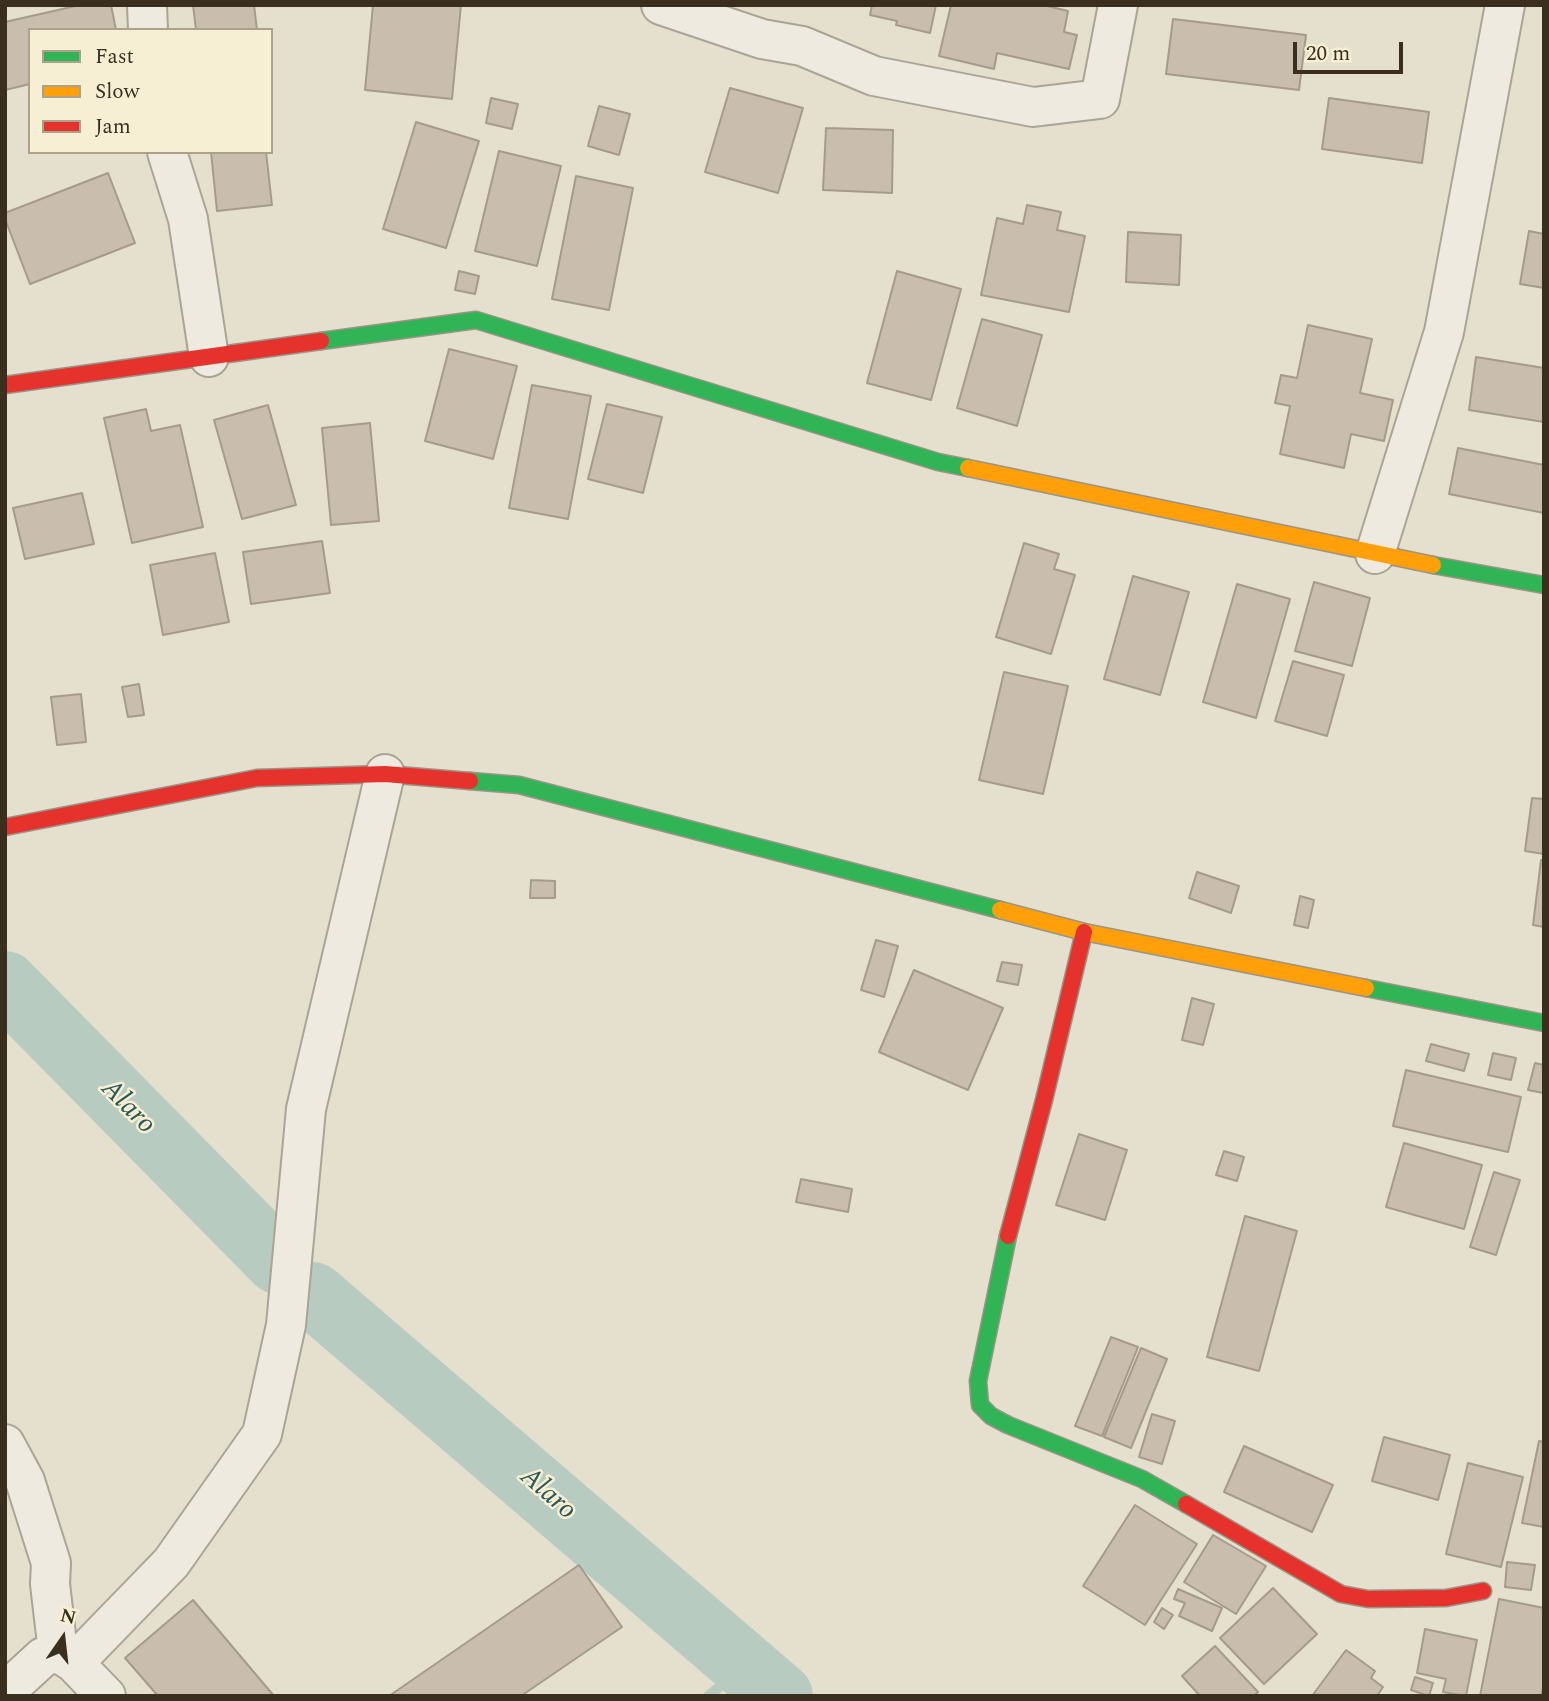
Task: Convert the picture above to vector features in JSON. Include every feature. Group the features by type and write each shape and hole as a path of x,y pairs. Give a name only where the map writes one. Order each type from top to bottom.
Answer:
{"street":[{"path":"147,5 148,28"},
{"path":"661,5 765,22 802,46 874,76 1033,107 1100,99 1118,5"},
{"path":"1375,554 1444,331 1505,5"},
{"path":"168,154 188,219 209,357"},
{"path":"5,385 476,320 938,462 1375,554 1544,584"},
{"path":"5,1692 43,1657 66,1658 171,1563 262,1434 286,1325 306,1109 385,774"},
{"path":"5,827 257,778 385,774 519,785 1084,932 1544,1023"},
{"path":"1084,932 1007,1241 978,1381 980,1405 991,1416 1008,1424 1142,1479 1341,1594 1368,1599 1446,1598 1483,1591"},
{"path":"5,1444 25,1481 48,1553 66,1658 106,1696"}],"building":[{"path":"80,5 111,5 116,28 28,28 28,84 5,90 5,22"},
{"path":"193,5 254,5 257,28 196,28"},
{"path":"373,5 461,5 452,99 365,90"},
{"path":"872,5 936,5 930,33 896,25 897,21 870,15"},
{"path":"951,5 1043,5 1068,11 1064,32 1077,35 1069,69 997,53 994,69 939,56"},
{"path":"1173,19 1306,35 1299,90 1166,74"},
{"path":"730,88 803,108 778,193 705,172"},
{"path":"491,98 518,104 512,129 486,123"},
{"path":"1329,98 1429,112 1422,163 1322,149"},
{"path":"599,106 630,114 619,155 588,146"},
{"path":"416,122 479,141 446,248 383,229"},
{"path":"826,128 893,130 892,193 823,190"},
{"path":"499,151 561,166 537,266 475,251"},
{"path":"211,154 266,154 272,205 217,211"},
{"path":"108,173 135,243 30,284 5,213"},
{"path":"576,176 633,188 609,310 552,299"},
{"path":"1027,205 1061,212 1057,230 1085,236 1069,312 981,295 997,218 1023,224"},
{"path":"1529,231 1544,234 1544,288 1520,284"},
{"path":"1128,232 1181,235 1179,285 1126,282"},
{"path":"459,271 479,276 475,294 455,290"},
{"path":"897,271 961,289 931,400 867,383"},
{"path":"982,319 1042,335 1017,426 957,408"},
{"path":"1308,325 1372,339 1360,393 1393,400 1384,441 1351,434 1344,468 1280,454 1290,406 1275,403 1281,375 1297,378"},
{"path":"449,349 517,366 493,459 425,441"},
{"path":"1476,357 1544,368 1544,422 1469,410"},
{"path":"532,385 591,396 568,519 509,508"},
{"path":"607,404 662,417 643,493 588,479"},
{"path":"268,405 296,505 242,519 214,420"},
{"path":"146,409 151,431 180,425 203,527 132,543 104,418"},
{"path":"370,423 379,521 331,525 322,428"},
{"path":"1458,448 1544,465 1544,513 1449,494"},
{"path":"82,493 94,544 25,559 13,508"},
{"path":"322,541 330,593 251,604 243,552"},
{"path":"1024,543 1059,554 1054,569 1075,575 1051,654 996,637"},
{"path":"215,553 229,622 163,635 150,565"},
{"path":"1133,576 1189,592 1160,695 1104,679"},
{"path":"1314,582 1370,598 1352,666 1295,651"},
{"path":"1237,584 1290,599 1256,718 1203,702"},
{"path":"1293,661 1344,675 1327,736 1275,721"},
{"path":"1004,672 1068,686 1043,794 979,780"},
{"path":"139,684 144,715 128,717 122,687"},
{"path":"81,694 86,742 57,745 51,697"},
{"path":"1532,798 1544,799 1544,854 1525,851"},
{"path":"1541,860 1544,861 1544,927 1533,925"},
{"path":"1197,872 1239,886 1231,913 1189,898"},
{"path":"531,880 555,881 555,898 530,898"},
{"path":"1300,896 1314,900 1308,928 1294,925"},
{"path":"876,940 898,946 884,997 861,990"},
{"path":"1002,962 1022,965 1018,985 997,981"},
{"path":"914,970 1003,1008 968,1090 879,1052"},
{"path":"1192,998 1214,1004 1203,1045 1182,1040"},
{"path":"1431,1044 1469,1054 1464,1071 1426,1061"},
{"path":"1493,1053 1516,1058 1511,1080 1488,1075"},
{"path":"1535,1063 1544,1065 1543,1093 1528,1090"},
{"path":"1406,1070 1521,1097 1508,1152 1393,1126"},
{"path":"1079,1134 1127,1150 1105,1220 1056,1205"},
{"path":"1404,1143 1482,1165 1464,1229 1386,1207"},
{"path":"1224,1151 1244,1157 1237,1181 1216,1175"},
{"path":"1494,1172 1520,1180 1496,1255 1470,1247"},
{"path":"801,1179 852,1189 848,1212 796,1202"},
{"path":"1245,1216 1297,1231 1259,1371 1207,1357"},
{"path":"1111,1337 1138,1347 1102,1436 1075,1426"},
{"path":"1141,1348 1167,1359 1131,1448 1104,1437"},
{"path":"1152,1414 1175,1421 1162,1464 1139,1457"},
{"path":"1384,1437 1450,1455 1438,1500 1372,1481"},
{"path":"1539,1441 1544,1442 1544,1527 1522,1523"},
{"path":"1244,1446 1333,1485 1312,1532 1224,1492"},
{"path":"1468,1463 1523,1477 1501,1567 1446,1554"},
{"path":"1135,1505 1197,1544 1145,1625 1083,1586"},
{"path":"1213,1535 1266,1566 1236,1614 1184,1582"},
{"path":"1507,1562 1535,1565 1531,1590 1505,1587"},
{"path":"579,1565 622,1627 521,1696 389,1696"},
{"path":"1273,1588 1317,1634 1264,1684 1220,1638"},
{"path":"1178,1589 1222,1608 1212,1631 1179,1616 1185,1603 1174,1599"},
{"path":"1499,1599 1544,1608 1544,1684 1541,1696 1480,1696"},
{"path":"193,1600 274,1696 158,1696 125,1658"},
{"path":"1162,1608 1173,1615 1164,1629 1154,1622"},
{"path":"1425,1629 1477,1640 1466,1696 1443,1692 1446,1679 1417,1673"},
{"path":"1215,1646 1258,1692 1254,1696 1200,1696 1182,1676"},
{"path":"1346,1650 1375,1671 1371,1678 1383,1687 1377,1696 1312,1696"},
{"path":"1415,1677 1433,1683 1429,1696 1411,1690"}],"waterway":[{"name":"Alaro","path":"5,984 278,1261"},
{"name":"Alaro","path":"313,1295 780,1696"},
{"path":"708,1696 747,1665"}],"traffic: fast":[{"path":"321,341 476,320 938,462 968,468"},
{"path":"1433,565 1544,585"},
{"path":"470,781 519,785 1000,910"},
{"path":"1366,988 1544,1023"},
{"path":"1008,1236 978,1381 980,1405 991,1416 1008,1425 1142,1479 1186,1504"}],"traffic: slow":[{"path":"968,468 1433,565"},
{"path":"1000,910 1084,932 1366,988"}],"traffic: jam":[{"path":"5,385 321,341"},
{"path":"5,827 257,778 385,774 470,781"},
{"path":"1008,1236 1084,932"},
{"path":"1186,1504 1341,1594 1368,1599 1446,1598 1483,1591"}]}
